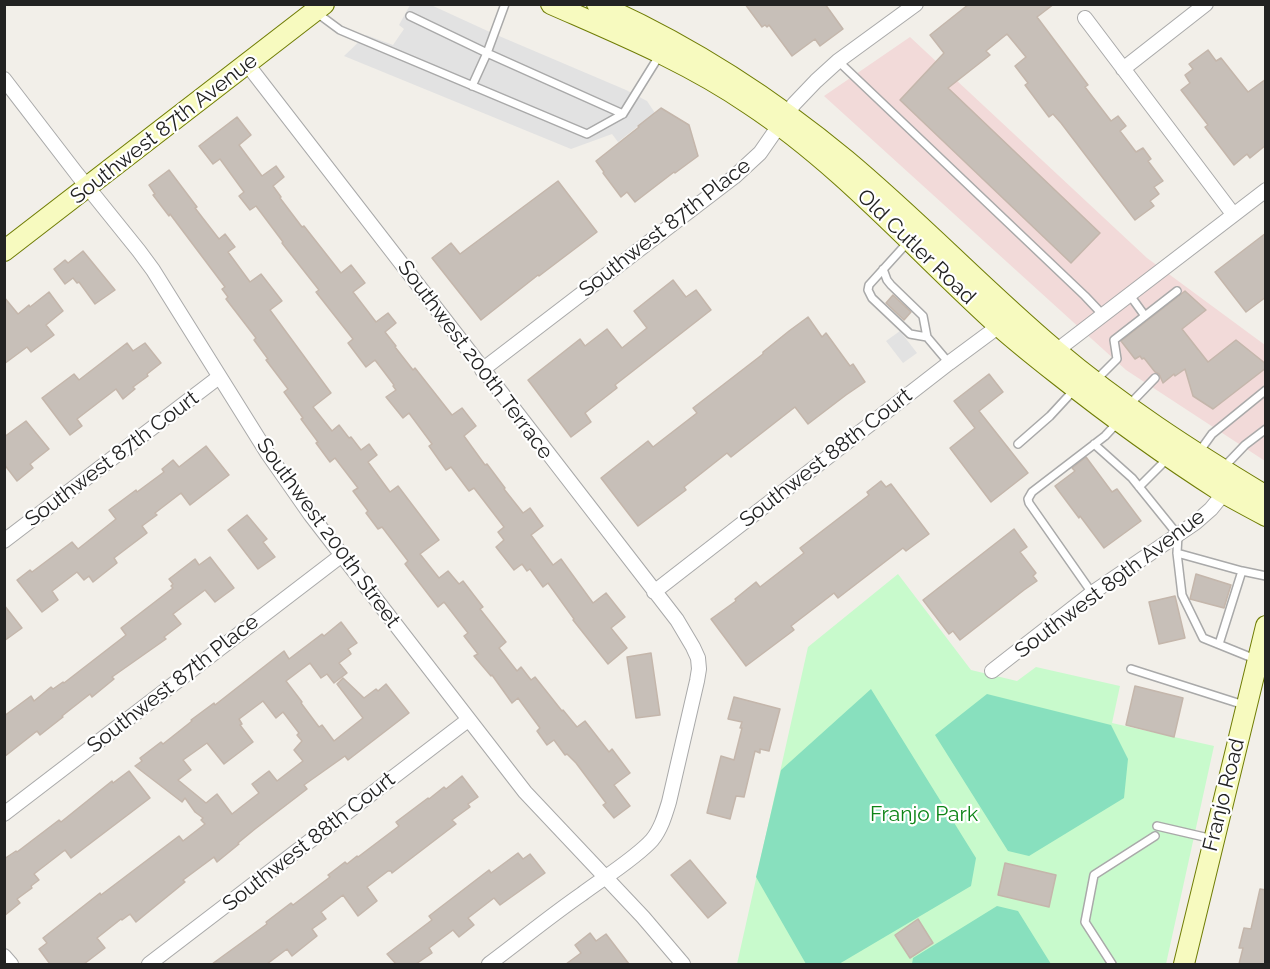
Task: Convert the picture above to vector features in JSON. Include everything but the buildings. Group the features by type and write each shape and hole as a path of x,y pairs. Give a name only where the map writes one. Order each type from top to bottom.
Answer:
{"main road":[{"name":"Old Cutler Road","path":"551,4 661,54 724,87 756,108 783,120"},
{"name":"Old Cutler Road","path":"597,4 709,61 741,81 834,170 1022,321 1056,351 1085,382 1169,457 1224,493 1266,516"},
{"name":"Southwest 87th Avenue","path":"4,251 321,6"},
{"name":"Old Cutler Road","path":"916,234 999,326 1085,382"},
{"name":"Old Cutler Road","path":"1123,414 1161,431 1266,496"},
{"name":"Franjo Road","path":"1184,964 1266,626"}],"street":[{"name":"Southwest 87th Place","path":"482,370 734,177 760,153 799,98 838,61 916,4"},
{"path":"1123,69 1206,4"},
{"path":"1085,18 1233,214"},
{"name":"Southwest 200th Terrace","path":"247,64 355,201 482,370 686,633 699,658 697,681 665,815 651,840 605,877"},
{"name":"Southwest 200th Street","path":"4,79 153,270 289,485 468,720 525,792 643,917 682,964"},
{"path":"1056,351 1266,190"},
{"name":"Southwest 88th Court","path":"654,592 999,326"},
{"name":"Southwest 87th Court","path":"4,541 219,377"},
{"name":"Southwest 89th Avenue","path":"992,671 1092,593 1204,516 1224,493"},
{"name":"Southwest 87th Place","path":"4,814 342,555"},
{"name":"Southwest 88th Court","path":"149,964 468,720"},
{"path":"489,964 605,877"},
{"path":"4,956 11,964"}],"lane":[{"path":"472,86 505,4"},
{"path":"321,6 340,30 587,134 623,114 661,54"},
{"path":"410,16 623,114"},
{"path":"838,61 1086,296 1103,315"},
{"path":"916,234 869,285 868,290 910,334 927,336"},
{"path":"883,269 891,285 923,316 927,336 949,363"},
{"path":"1018,444 1085,382 1117,359 1114,340 1178,291"},
{"path":"1129,294 1145,316"},
{"path":"1092,593 1028,499 1032,492 1105,436 1155,378"},
{"path":"1197,454 1212,434 1266,390"},
{"path":"1222,470 1245,444 1266,429"},
{"path":"1094,444 1132,478 1178,535 1182,595 1203,638 1261,654"},
{"path":"1139,487 1169,457"},
{"path":"1178,553 1266,576"},
{"path":"1219,644 1242,571"},
{"path":"1131,669 1246,705"},
{"path":"1157,826 1213,839"},
{"path":"1112,964 1085,922 1094,875 1155,836"}],"shaded area":[{"path":"410,5 431,5 626,90 647,101 655,113 618,142 612,134 571,149 344,56 366,35 393,45 404,29 399,25"},
{"path":"910,37 1147,258 1265,345 1265,461 1126,370 824,96"},
{"path":"900,331 917,353 903,363 886,341"}],"green space":[{"name":"Franjo Park","path":"898,574 971,670 1017,681 1036,667 1120,686 1112,723 1214,746 1166,964 737,964 808,647"},
{"path":"871,689 976,858 971,886 839,964 806,964 756,877 781,770"},
{"path":"987,694 1111,725 1128,759 1124,798 1029,856 1008,851 935,735"},
{"path":"997,906 1018,911 1051,964 912,964 913,958"}]}
